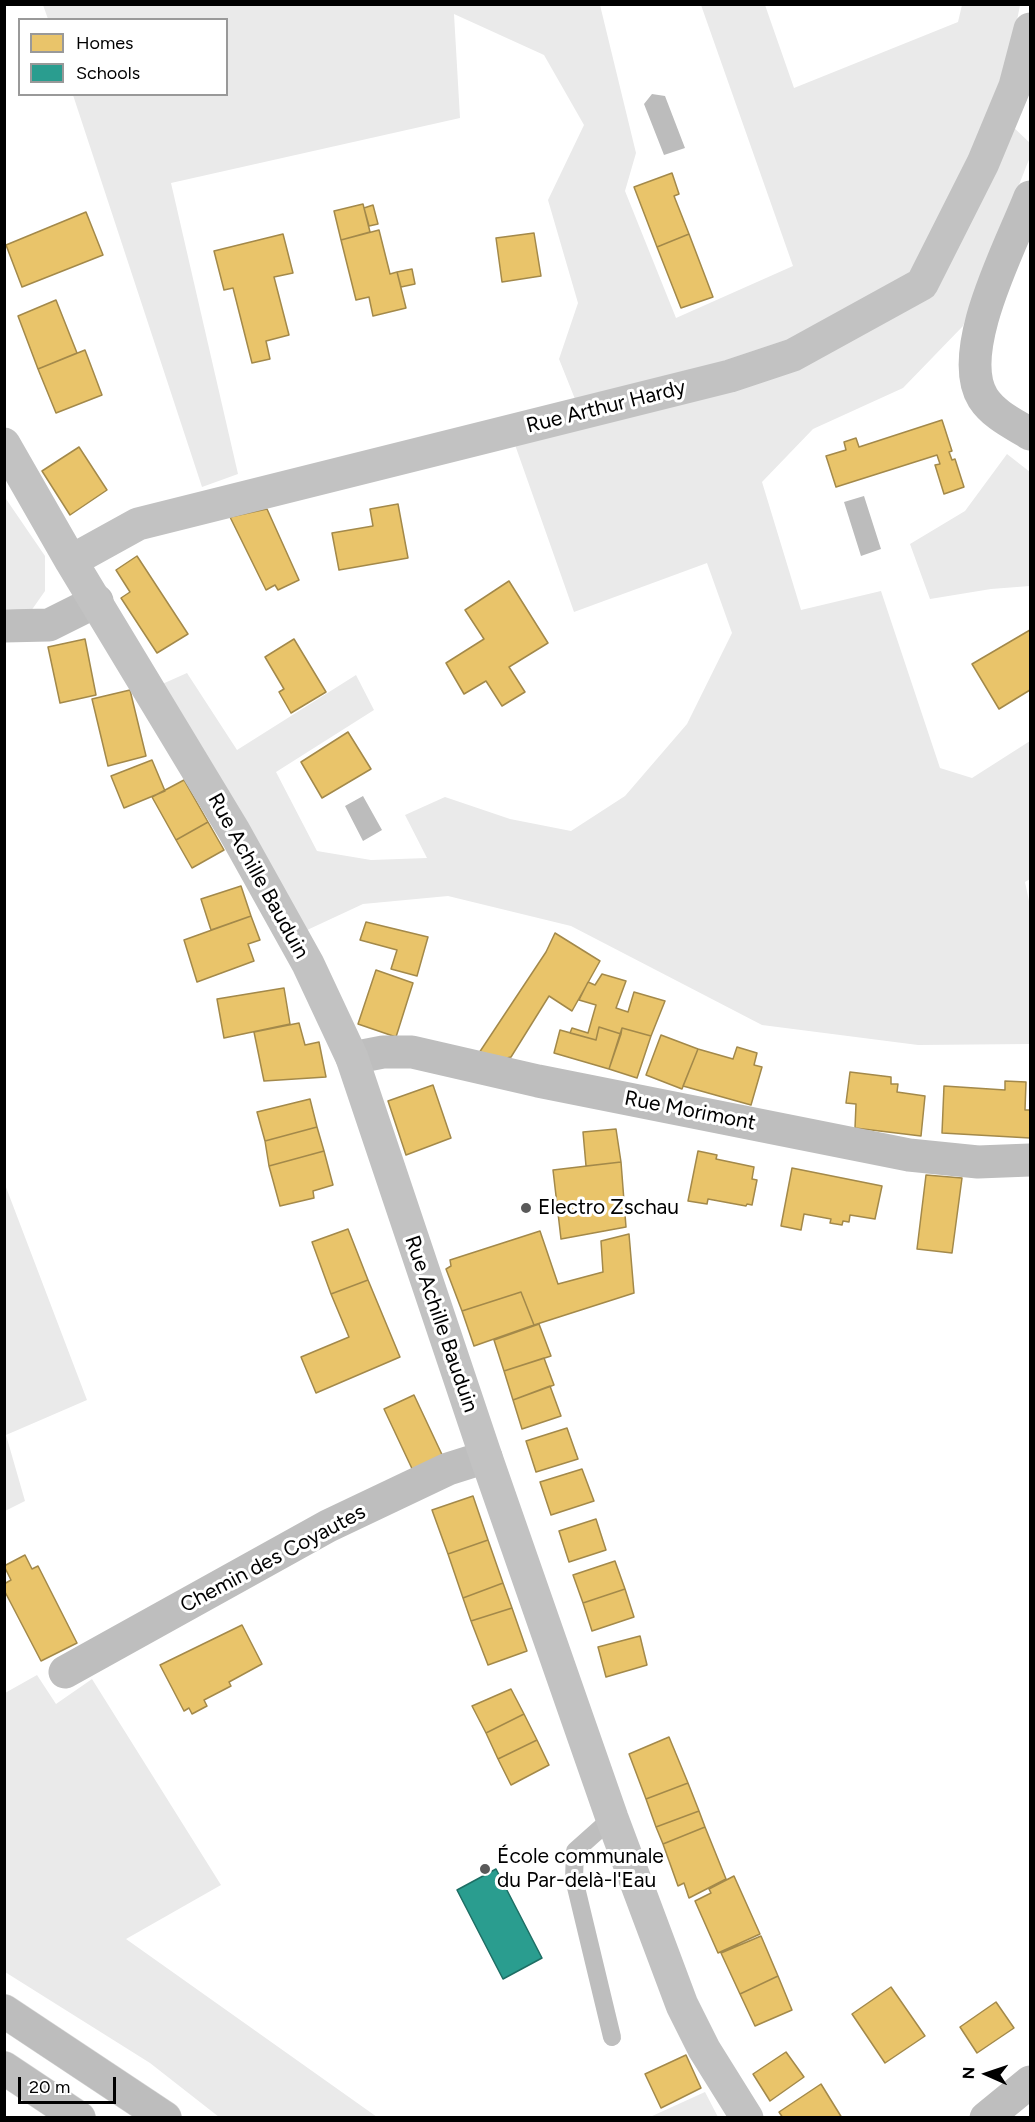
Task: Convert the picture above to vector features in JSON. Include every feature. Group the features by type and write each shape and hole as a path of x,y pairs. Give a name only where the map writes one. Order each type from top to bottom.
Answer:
{"highway":[{"path":"4,2011 165,2118"},
{"path":"4,2068 79,2118"}],"street":[{"name":"Rue Arthur Hardy","path":"71,561 138,524 730,376 792,355 922,284 983,163 1023,93 1030,29"},
{"path":"1030,197 981,320 974,372 981,392 992,409 1030,434"},
{"name":"Rue Achille Bauduin","path":"4,444 71,561 240,841 308,964 352,1058 486,1457 612,1818 682,2005 704,2049 747,2118"},
{"path":"4,626 49,625 97,601"},
{"name":"Rue Morimont","path":"352,1058 383,1052 412,1052 538,1081 909,1155 978,1162 1030,1160"},
{"name":"Chemin des Coyautes","path":"66,1672 328,1526 448,1469 486,1457"},
{"path":"986,2118 1030,2082"}],"lane":[{"path":"612,1818 575,1851 574,1879 612,2037"}],"shaded area":[{"path":"43,5 600,5 636,153 625,191 676,318 793,266 701,5 765,5 794,88 958,22 962,5 1020,5 1006,77 913,278 791,344 577,404 559,359 578,303 548,200 584,125 544,55 454,14 460,118 171,183 238,474 202,487 73,96 228,96 228,18 48,18"},
{"path":"652,94 665,96 685,148 664,155 644,104"},
{"path":"1010,124 1030,143 1030,157 963,326 903,388 813,429 762,482 801,610 881,591 940,768 972,778 1030,741 1030,879 1025,882 1030,906 1030,1044 918,1045 762,1025 571,926 448,896 363,904 305,931 160,685 187,673 237,750 356,675 374,710 276,772 317,851 371,860 427,858 405,815 445,797 510,819 571,831 625,796 687,724 732,633 707,563 574,612 514,442 926,291"},
{"path":"1007,454 1030,472 1030,586 991,589 930,599 910,544 965,511"},
{"path":"4,496 45,556 45,591 31,611 5,609"},
{"path":"864,496 881,549 861,556 844,502"},
{"path":"363,796 382,830 363,841 345,806"},
{"path":"4,1182 87,1400 6,1435 25,1501 5,1511"},
{"path":"37,1675 56,1704 92,1679 221,1885 126,1939 377,2117 219,2117 150,2063 5,1972 5,1693"},
{"path":"705,2092 718,2117 650,2117"}],"building: Homes":[{"path":"672,173 679,194 674,196 689,234 657,247 634,187"},
{"path":"363,204 370,232 341,240 334,211"},
{"path":"373,205 378,224 369,226 364,208"},
{"path":"86,212 103,255 22,287 6,245"},
{"path":"379,230 390,274 397,272 406,308 373,316 369,297 356,300 341,240"},
{"path":"534,233 541,276 502,282 496,238"},
{"path":"283,234 293,273 274,277 289,335 266,341 270,359 252,363 233,288 224,290 214,251"},
{"path":"689,234 713,297 681,308 657,247"},
{"path":"412,269 415,284 401,287 397,272"},
{"path":"56,300 77,353 38,369 18,316"},
{"path":"85,350 102,395 56,413 38,369"},
{"path":"942,420 952,451 949,452 952,460 955,459 964,487 944,494 935,465 940,464 937,455 836,487 826,456 846,450 844,442 856,438 859,447"},
{"path":"79,447 107,490 70,515 42,471"},
{"path":"398,504 408,558 339,570 332,533 373,526 370,509"},
{"path":"267,509 299,580 278,590 275,585 266,590 230,517"},
{"path":"137,556 188,634 157,653 121,598 130,592 116,570"},
{"path":"509,581 548,643 509,667 525,692 502,706 486,681 464,694 446,663 484,639 465,610"},
{"path":"1030,630 1030,690 999,709 972,664"},
{"path":"85,639 96,695 60,703 48,647"},
{"path":"294,639 326,692 291,713 279,692 284,689 265,657"},
{"path":"130,690 146,756 108,766 92,699"},
{"path":"348,732 371,769 322,798 301,762"},
{"path":"152,760 165,791 124,808 111,776"},
{"path":"184,780 208,822 176,840 152,797"},
{"path":"208,822 224,850 192,868 176,840"},
{"path":"241,886 251,916 211,930 201,899"},
{"path":"251,916 260,940 248,944 254,961 197,982 184,940"},
{"path":"366,922 428,937 417,976 391,969 397,950 360,940"},
{"path":"555,933 600,961 572,1011 549,996 511,1057 498,1060 477,1056 546,952"},
{"path":"376,970 413,983 396,1037 358,1024"},
{"path":"602,974 626,981 616,1008 628,1012 634,992 665,1001 651,1036 622,1028 621,1034 599,1027 596,1040 570,1033 572,1028 588,1033 596,1005 579,1000 588,982 595,985"},
{"path":"284,988 290,1024 224,1038 217,999"},
{"path":"299,1023 305,1045 319,1042 326,1077 264,1081 254,1032"},
{"path":"599,1027 621,1034 609,1069 554,1053 560,1030 596,1040"},
{"path":"622,1028 651,1036 637,1078 609,1069"},
{"path":"661,1035 698,1049 682,1089 646,1075"},
{"path":"737,1047 757,1053 754,1065 762,1067 751,1105 683,1086 698,1049 733,1059"},
{"path":"850,1072 891,1077 891,1084 898,1084 897,1092 925,1096 921,1136 855,1128 856,1104 846,1103"},
{"path":"1005,1081 1026,1082 1025,1110 1030,1110 1030,1138 942,1133 944,1086 1005,1090"},
{"path":"433,1085 451,1138 406,1155 388,1101"},
{"path":"310,1099 317,1127 265,1141 257,1112"},
{"path":"317,1127 324,1151 269,1166 265,1141"},
{"path":"616,1129 621,1162 586,1166 583,1132"},
{"path":"324,1151 333,1185 313,1191 314,1198 280,1206 269,1166"},
{"path":"698,1151 717,1155 716,1159 754,1167 752,1179 757,1180 752,1205 747,1204 746,1206 708,1199 707,1204 688,1201"},
{"path":"621,1162 626,1227 561,1239 553,1170"},
{"path":"792,1168 882,1186 875,1219 850,1215 849,1222 843,1221 842,1225 830,1223 831,1219 804,1214 801,1230 781,1226"},
{"path":"926,1175 962,1178 952,1253 917,1249"},
{"path":"348,1229 368,1280 331,1294 312,1242"},
{"path":"540,1231 558,1284 603,1272 601,1241 629,1234 634,1293 534,1325 521,1292 462,1311 446,1269 451,1266 450,1260"},
{"path":"368,1280 400,1357 316,1393 301,1357 349,1337 331,1294"},
{"path":"521,1292 534,1325 474,1346 462,1311"},
{"path":"539,1324 551,1356 504,1371 494,1340"},
{"path":"544,1358 554,1385 513,1400 504,1371"},
{"path":"550,1386 561,1416 522,1429 513,1400"},
{"path":"414,1395 445,1461 415,1475 384,1409"},
{"path":"567,1428 578,1459 536,1472 526,1441"},
{"path":"582,1469 594,1501 551,1515 540,1482"},
{"path":"473,1496 488,1540 448,1554 432,1510"},
{"path":"596,1519 606,1550 569,1562 559,1531"},
{"path":"488,1540 503,1583 463,1598 448,1554"},
{"path":"25,1555 32,1569 38,1566 77,1643 41,1661 4,1590 4,1584 11,1580 4,1566"},
{"path":"615,1561 625,1589 583,1603 573,1575"},
{"path":"503,1583 512,1608 471,1621 463,1598"},
{"path":"625,1589 634,1617 592,1631 583,1603"},
{"path":"512,1608 527,1651 488,1665 471,1621"},
{"path":"242,1625 262,1664 229,1682 231,1686 204,1700 207,1706 192,1714 189,1708 184,1711 160,1665"},
{"path":"640,1636 647,1665 606,1677 598,1647"},
{"path":"511,1689 524,1714 486,1733 472,1706"},
{"path":"524,1714 537,1740 498,1759 486,1733"},
{"path":"669,1737 688,1783 646,1799 629,1754"},
{"path":"537,1740 549,1765 511,1785 498,1759"},
{"path":"688,1783 699,1811 656,1827 646,1799"},
{"path":"699,1811 705,1827 663,1844 656,1827"},
{"path":"705,1827 726,1879 689,1898 684,1883 678,1886 663,1844"},
{"path":"734,1876 760,1934 718,1953 695,1901 711,1893 709,1889"},
{"path":"761,1936 778,1976 740,1994 721,1953"},
{"path":"778,1976 792,2010 755,2026 740,1994"},
{"path":"891,1987 925,2036 885,2063 852,2014"},
{"path":"996,2002 1014,2028 977,2053 960,2027"},
{"path":"786,2052 804,2077 770,2101 753,2074"},
{"path":"686,2055 701,2088 661,2108 645,2074"},
{"path":"821,2084 842,2118 783,2118 779,2112"}],"building: Schools":[{"path":"496,1869 542,1958 503,1979 457,1890"}],"place":[{"name":"Electro Zschau","path":"526,1208"},
{"name":"École communale du Par-delà-l'Eau","path":"485,1869"}]}
